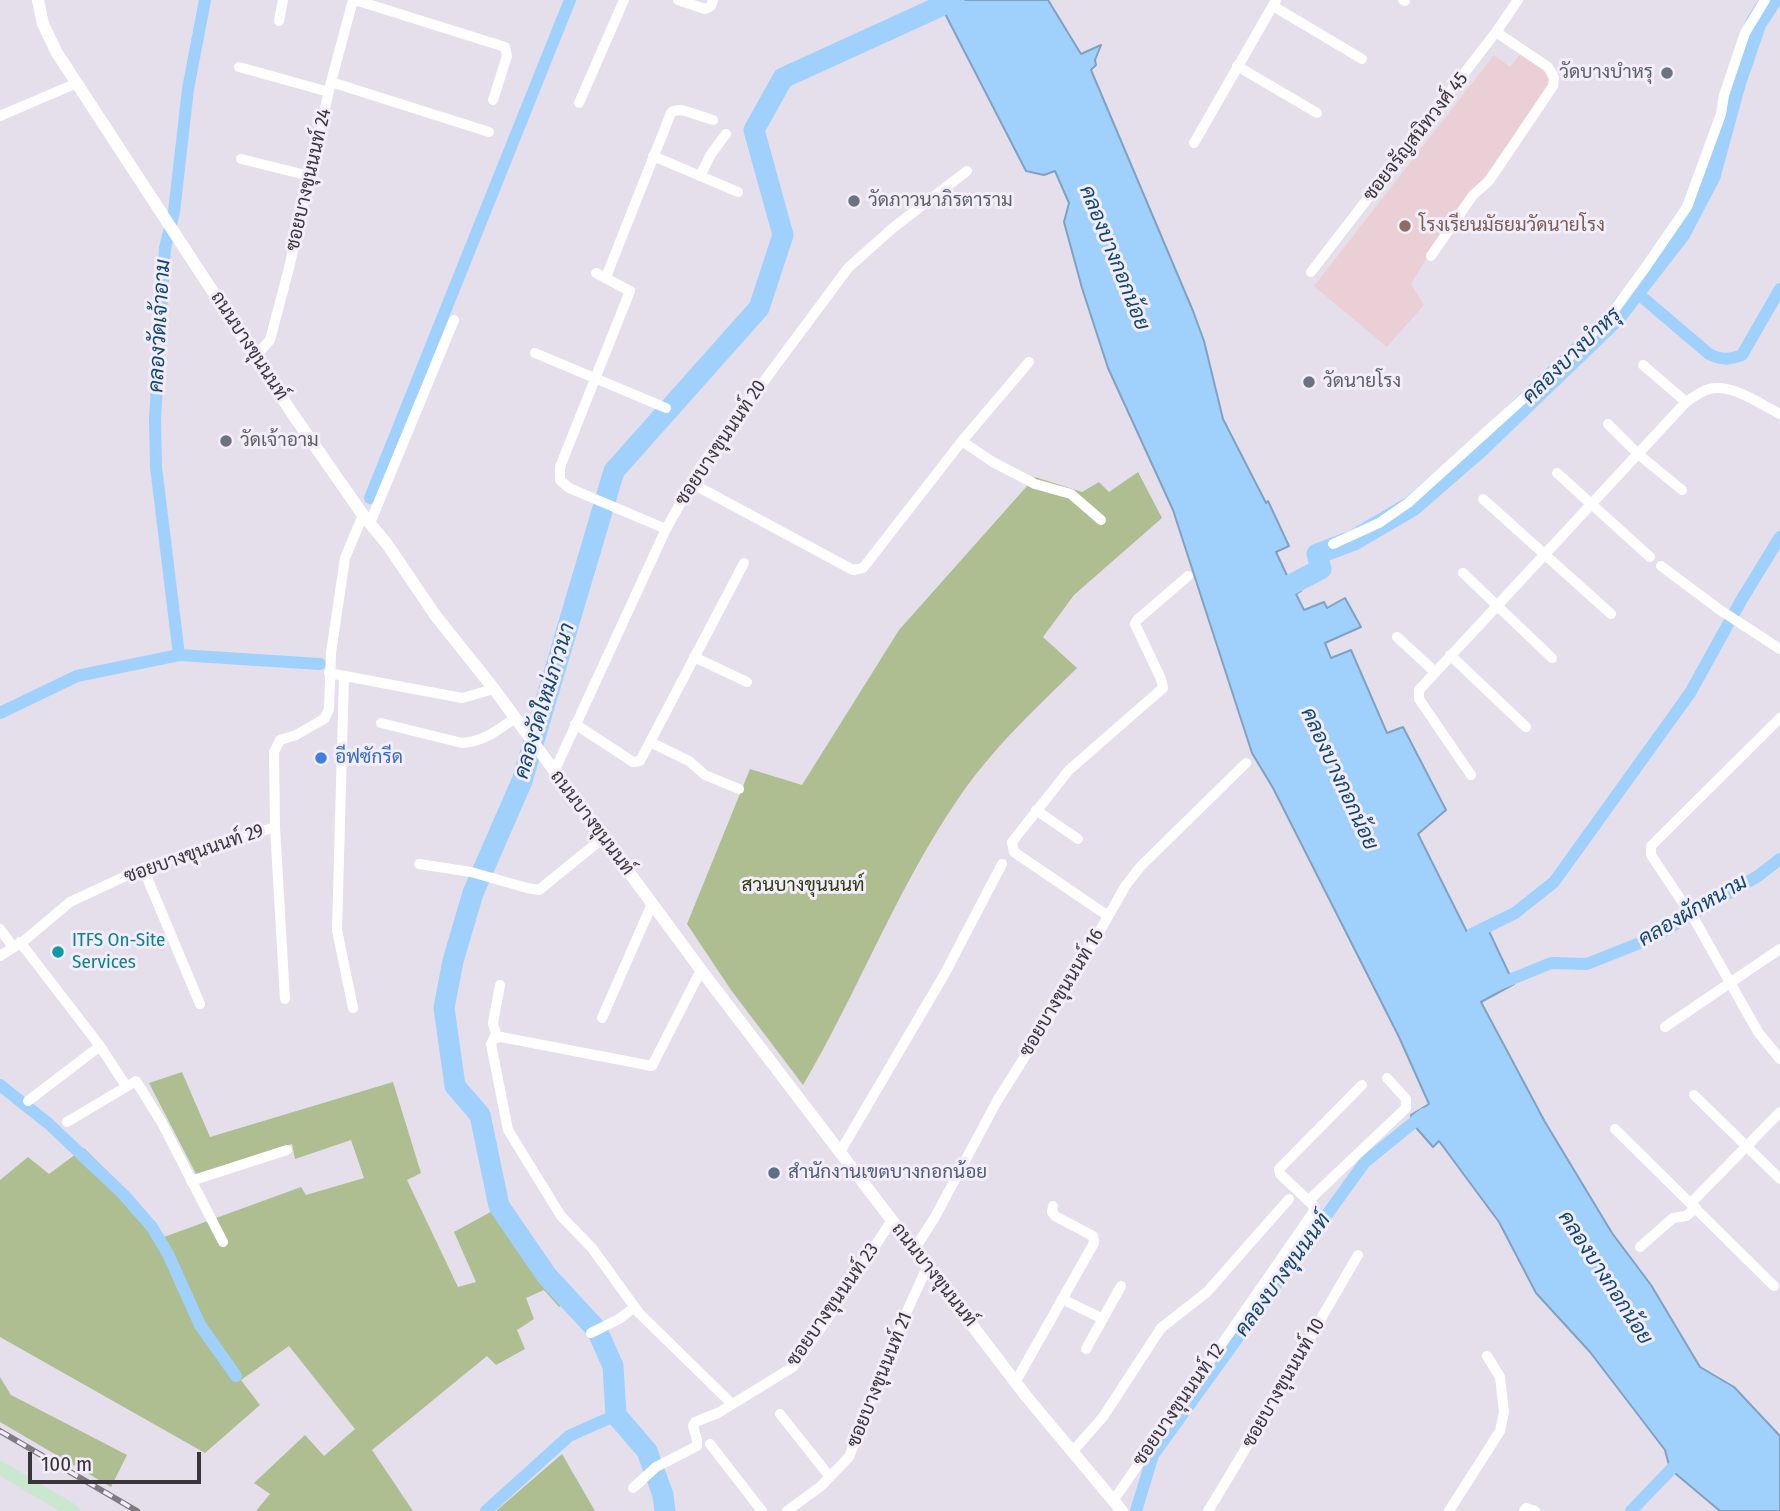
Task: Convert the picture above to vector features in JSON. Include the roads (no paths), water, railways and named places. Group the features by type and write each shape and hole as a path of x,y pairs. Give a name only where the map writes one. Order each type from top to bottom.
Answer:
{"main road":[{"path":"0,1468 74,1511"}],"street":[{"name":"ถนนบางขุนนนท์","path":"38,0 43,24 52,44 77,83 292,413 435,615 494,689 701,970 914,1250 1072,1452 1118,1506"},
{"path":"279,21 283,0"},
{"path":"354,0 505,47 507,56 493,100"},
{"name":"ซอยบางขุนนนท์ 24","path":"256,356 270,340 330,87 354,0"},
{"path":"579,103 624,0"},
{"path":"678,0 705,9 711,6 713,0"},
{"name":"ซอยจรัญสนิทวงศ์ 45","path":"1311,272 1518,0"},
{"path":"1333,544 1379,523 1408,503 1549,376 1612,313 1687,207 1721,114 1724,95 1745,33 1765,0"},
{"path":"1194,143 1274,3 1362,58"},
{"path":"1430,256 1472,195 1489,181 1553,86 1554,78 1548,68 1496,32"},
{"path":"1237,66 1317,113"},
{"path":"239,67 330,87 489,132"},
{"path":"0,116 77,83"},
{"path":"666,529 569,488 560,480 560,467 631,291 601,275 653,156 673,111 682,110 713,120"},
{"path":"700,176 711,154 726,134"},
{"path":"653,156 738,192"},
{"path":"241,159 310,176"},
{"name":"ซอยบางขุนนนท์ 20","path":"554,772 666,529 716,445 848,268 967,171"},
{"name":"ซอยบางขุนนนท์ 29","path":"0,956 70,902 144,868 275,827 276,744 325,718 329,709 331,653 345,558 367,519 454,320"},
{"path":"536,354 666,408"},
{"path":"691,483 853,570 858,570 863,568 962,441 1029,362"},
{"path":"1643,365 1686,402"},
{"path":"1471,775 1418,694 1435,672 1686,402 1704,390 1720,388 1741,394 1780,414"},
{"path":"1608,424 1638,454 1682,491"},
{"path":"962,441 991,461 1035,484 1071,494 1101,520"},
{"path":"1557,473 1650,557"},
{"path":"1483,499 1611,614"},
{"path":"575,724 633,762 640,761 744,563"},
{"path":"1661,566 1720,610 1780,649"},
{"path":"1463,573 1552,657"},
{"path":"1108,916 1014,852 1014,837 1069,770 1163,688 1135,624 1188,576"},
{"path":"1397,637 1435,672"},
{"path":"1450,655 1526,727"},
{"path":"694,657 747,682"},
{"path":"330,670 344,676 462,698 494,689"},
{"path":"344,676 337,930 353,1008"},
{"path":"381,723 462,743 472,743 491,735 515,718"},
{"path":"1780,718 1651,846 1651,855 1697,924 1758,1032 1780,1059"},
{"path":"650,742 689,761 705,775 738,789"},
{"name":"ซอยบางขุนนนท์ 16","path":"914,1250 935,1217 997,1101 1061,999 1126,885 1141,866 1246,763"},
{"path":"1036,810 1078,839"},
{"path":"275,827 285,999"},
{"path":"419,864 471,872 539,890 603,838"},
{"path":"840,1152 944,975 1002,864"},
{"path":"144,868 200,1004"},
{"path":"602,1018 652,904"},
{"path":"0,929 17,945 163,1123 223,1242"},
{"path":"1665,1027 1780,949"},
{"path":"701,970 652,1066 501,1037 491,1044 508,1130 561,1216 592,1248 635,1307 732,1404"},
{"path":"496,1038 493,1023 500,985"},
{"path":"28,1101 100,1046"},
{"path":"1362,1085 1279,1170 1308,1201 1406,1108 1406,1099 1387,1078"},
{"path":"67,1122 131,1083"},
{"path":"1694,1095 1780,1179"},
{"path":"1640,1247 1673,1218 1690,1214 1693,1206 1780,1112"},
{"path":"1615,1129 1774,1286"},
{"path":"191,1181 287,1150"},
{"path":"1072,1452 1103,1417 1161,1328 1207,1292 1290,1199"},
{"name":"ซอยบางขุนนนท์ 12","path":"1118,1506 1314,1211 1308,1201"},
{"path":"1016,1381 1093,1247 1094,1239 1089,1233 1056,1217 1052,1212 1053,1206"},
{"name":"ซอยบางขุนนนท์ 23","path":"633,1488 656,1467 697,1446 698,1440 693,1426 695,1422 719,1413 793,1367 892,1220"},
{"name":"ซอยบางขุนนนท์ 10","path":"1208,1511 1358,1255"},
{"name":"ซอยบางขุนนนท์ 21","path":"787,1511 830,1477 849,1457 890,1349 927,1266"},
{"path":"1086,1349 1121,1286"},
{"path":"1062,1299 1103,1319"},
{"path":"591,1333 620,1319 635,1307"},
{"path":"1449,1511 1500,1431 1504,1412 1500,1377 1487,1356"},
{"path":"780,1414 830,1477"},
{"path":"710,1444 762,1511"},
{"path":"1524,1511 1526,1508 1535,1511"}],"water":[{"name":"คลองบางกอกน้อย","path":"938,0 1048,0 1081,54 1101,45 1095,60 1096,65 1091,70 1193,311 1204,341 1223,419 1266,503 1268,501 1289,546 1276,552 1291,584 1295,582 1301,591 1296,594 1304,610 1324,602 1327,608 1345,598 1361,627 1325,643 1331,658 1351,650 1387,733 1403,727 1446,810 1418,834 1467,932 1486,925 1514,984 1481,1002 1545,1122 1612,1233 1651,1285 1700,1367 1734,1387 1780,1436 1780,1511 1720,1511 1670,1469 1665,1450 1590,1352 1536,1293 1499,1222 1439,1141 1433,1147 1412,1123 1411,1115 1429,1104 1399,1037 1273,788 1252,753 1173,510 1108,368 1064,222 1069,203 1055,171 1044,175 1026,171"}],"waterway":[{"name":"คลองวัดเจ้าอาม","path":"179,655 156,467 155,419 165,248 174,212 188,89 205,0"},
{"path":"370,498 570,0"},
{"name":"คลองวัดใหม่ภาวนา","path":"665,1511 663,1495 647,1451 616,1415 613,1366 597,1330 547,1276 499,1206 480,1115 455,1086 444,1008 453,961 473,893 522,781 614,471 759,308 783,235 754,130 783,78 954,0"},
{"name":"คลองบางบำหรุ","path":"1271,595 1321,569 1317,554 1354,540 1412,506 1482,445 1615,317 1680,233 1710,176 1736,81 1756,23 1771,0"},
{"path":"1635,291 1709,354 1725,359 1742,355 1780,289"},
{"path":"1472,934 1515,913 1554,882 1690,693 1780,537"},
{"path":"0,713 77,676 179,655 320,664"},
{"name":"คลองผักหนาม","path":"1497,985 1551,963 1587,964 1650,939 1758,876 1780,859"},
{"path":"0,1085 49,1124 123,1194 152,1227 168,1254 200,1325 236,1376"},
{"name":"คลองบางขุนนนท์","path":"1136,1511 1153,1455 1365,1162 1424,1114"},
{"path":"486,1511 569,1436 616,1415"},
{"path":"1631,1511 1682,1458"}],"railway":[{"path":"0,1431 137,1511"}],"place":[{"name":"วัดบางบำหรุ","path":"1667,73"},
{"name":"วัดภาวนาภิรตาราม","path":"854,201"},
{"name":"โรงเรียนมัธยมวัดนายโรง","path":"1405,226"},
{"name":"วัดนายโรง","path":"1309,382"},
{"name":"วัดเจ้าอาม","path":"226,441"},
{"name":"อีฟซักรีด","path":"321,758"},
{"name":"ITFS On-Site Services","path":"58,952"},
{"name":"สำนักงานเขตบางกอกน้อย","path":"774,1173"}],"park label":[{"name":"สวนบางขุนนนท์","path":"803,886"}]}
